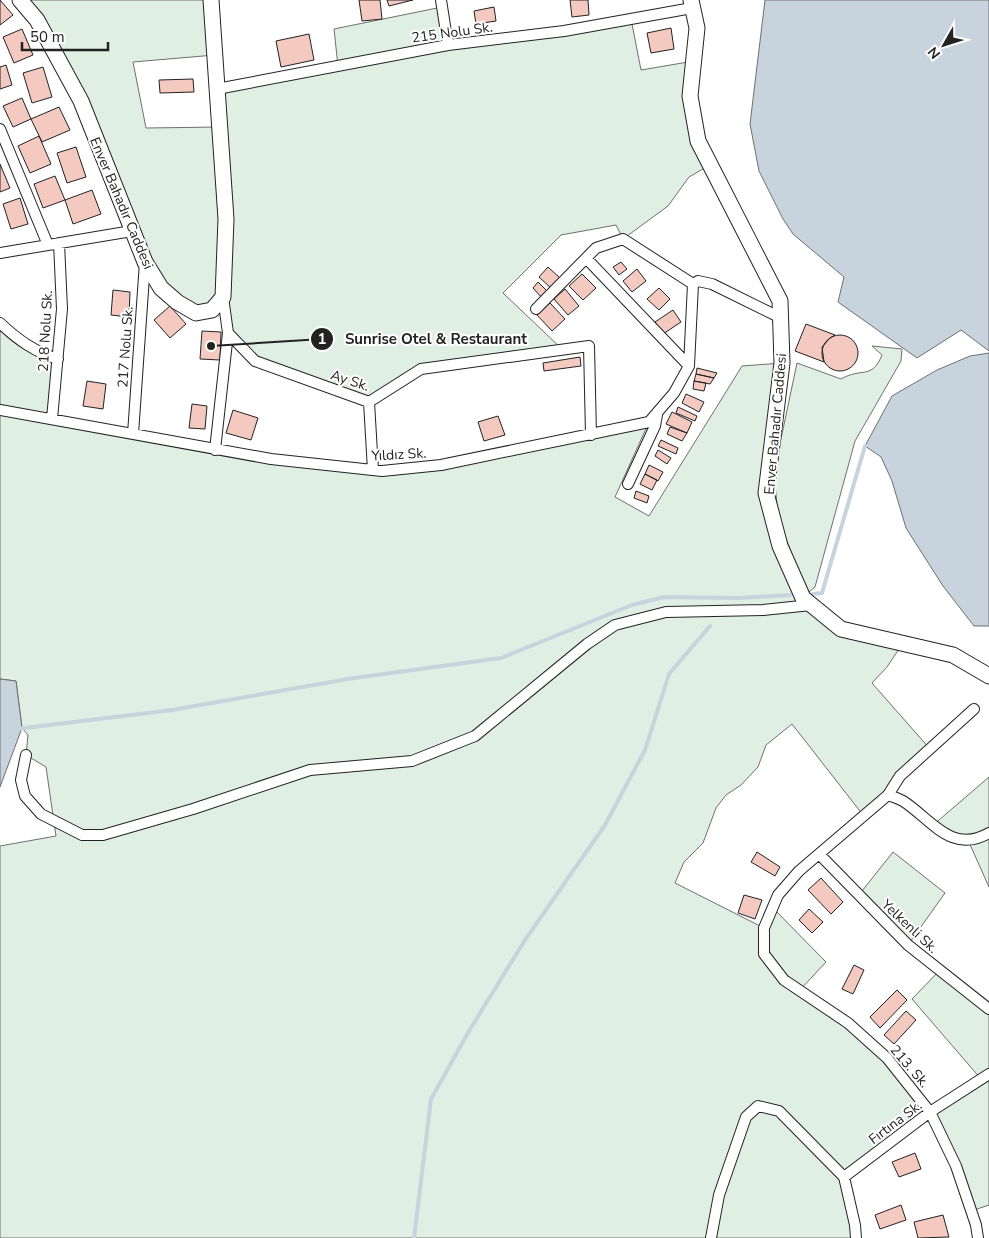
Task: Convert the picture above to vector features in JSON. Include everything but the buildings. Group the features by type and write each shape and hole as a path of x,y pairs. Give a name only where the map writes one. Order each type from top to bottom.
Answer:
{"main road":[{"name":"Enver Bahadır Caddesi","path":"20,0 37,20 81,102 144,262 161,288 177,302 196,313 212,310 223,297"},
{"path":"211,0 226,219 223,297"},
{"name":"Enver Bahadır Caddesi","path":"692,4 697,28 690,96 698,141 780,301 782,363 766,493 780,546 808,603 841,629 953,655 989,676"}],"street":[{"path":"441,0 448,45"},
{"name":"215 Nolu Sk.","path":"217,89 448,45 564,31 692,4"},
{"path":"0,129 48,245"},
{"path":"0,253 132,231"},
{"path":"536,309 596,248 623,238 693,284 698,281 712,284 780,318"},
{"name":"218 Nolu Sk.","path":"52,419 62,309 59,243"},
{"path":"586,258 688,366"},
{"name":"217 Nolu Sk.","path":"133,434 144,262"},
{"name":"Yıldız Sk.","path":"0,410 271,459 373,470 442,465 649,422 674,393 688,366 693,284"},
{"path":"215,450 228,333 223,297"},
{"path":"0,323 13,336 40,353 58,360"},
{"name":"Ay Sk.","path":"228,333 255,361 369,402 421,369 589,346 591,435"},
{"path":"369,402 373,470"},
{"path":"628,484 655,426 656,415"},
{"path":"26,755 21,780 25,796 41,814 82,835 103,835 194,809 310,770 412,761 475,736 587,644 615,625 666,612 763,610 808,603"},
{"path":"819,854 888,795 900,776 974,709"},
{"path":"888,795 902,800 932,826 951,837 968,840 989,834"},
{"name":"213. Sk.","path":"819,854 799,871 778,895 764,928 764,954 784,980 848,1023 887,1058 930,1112 956,1166 976,1225 978,1238"},
{"name":"Yelkenli Sk.","path":"819,854 908,945 989,1009"},
{"name":"Fırtına Sk.","path":"844,1177 930,1112 989,1074"},
{"path":"712,1238 718,1195 746,1117 758,1106 779,1110 844,1177 855,1225 856,1238"}],"green space":[{"path":"20,0 211,0 215,55 133,62 146,128 219,127 217,89 338,66 334,29 442,7 448,45 631,19 641,70 694,61 691,96 710,165 689,177 668,206 623,239 616,225 561,235 503,293 563,350 421,369 369,402 255,361 228,333 223,297 196,313 161,288 81,101"},
{"path":"0,323 58,359 52,419 215,450 382,471 649,422 615,497 649,516 742,366 782,363 766,493 803,598 841,629 903,643 887,667 872,683 930,749 863,815 792,724 766,745 758,767 741,785 726,795 716,808 703,843 684,862 675,883 764,928 773,908 826,962 799,991 848,1023 930,1112 844,1177 856,1238 0,1238 0,846 56,836 46,767 26,755 28,735 22,728 16,681 0,679"},
{"path":"872,346 902,349 901,361 855,441 815,587 809,592 797,569 778,516 774,472 797,363 841,379 874,368 882,355"},
{"path":"989,777 989,887 968,840 932,826"},
{"path":"893,852 945,893 908,945 858,896"},
{"path":"939,971 989,1009 989,1205 971,1211 930,1112 981,1079 912,999"}],"shaded area":[{"path":"765,0 989,0 989,351 961,330 917,358 838,302 844,277 793,234 783,219 759,171 750,124"},
{"path":"989,353 989,626 974,626 943,586 906,528 892,481 881,457 865,446 892,396 937,370 970,356"},
{"path":"0,679 16,681 22,728 0,787"}],"waterway":[{"path":"812,594 822,593 865,446"},
{"path":"17,729 172,710 354,678 501,658 632,605 664,597 739,598 790,595"},
{"path":"414,1238 431,1099 469,1031 525,940 605,825 645,750 669,674 710,626"}],"place":[{"name":"Sunrise Otel & Restaurant","path":"211,346"}]}
